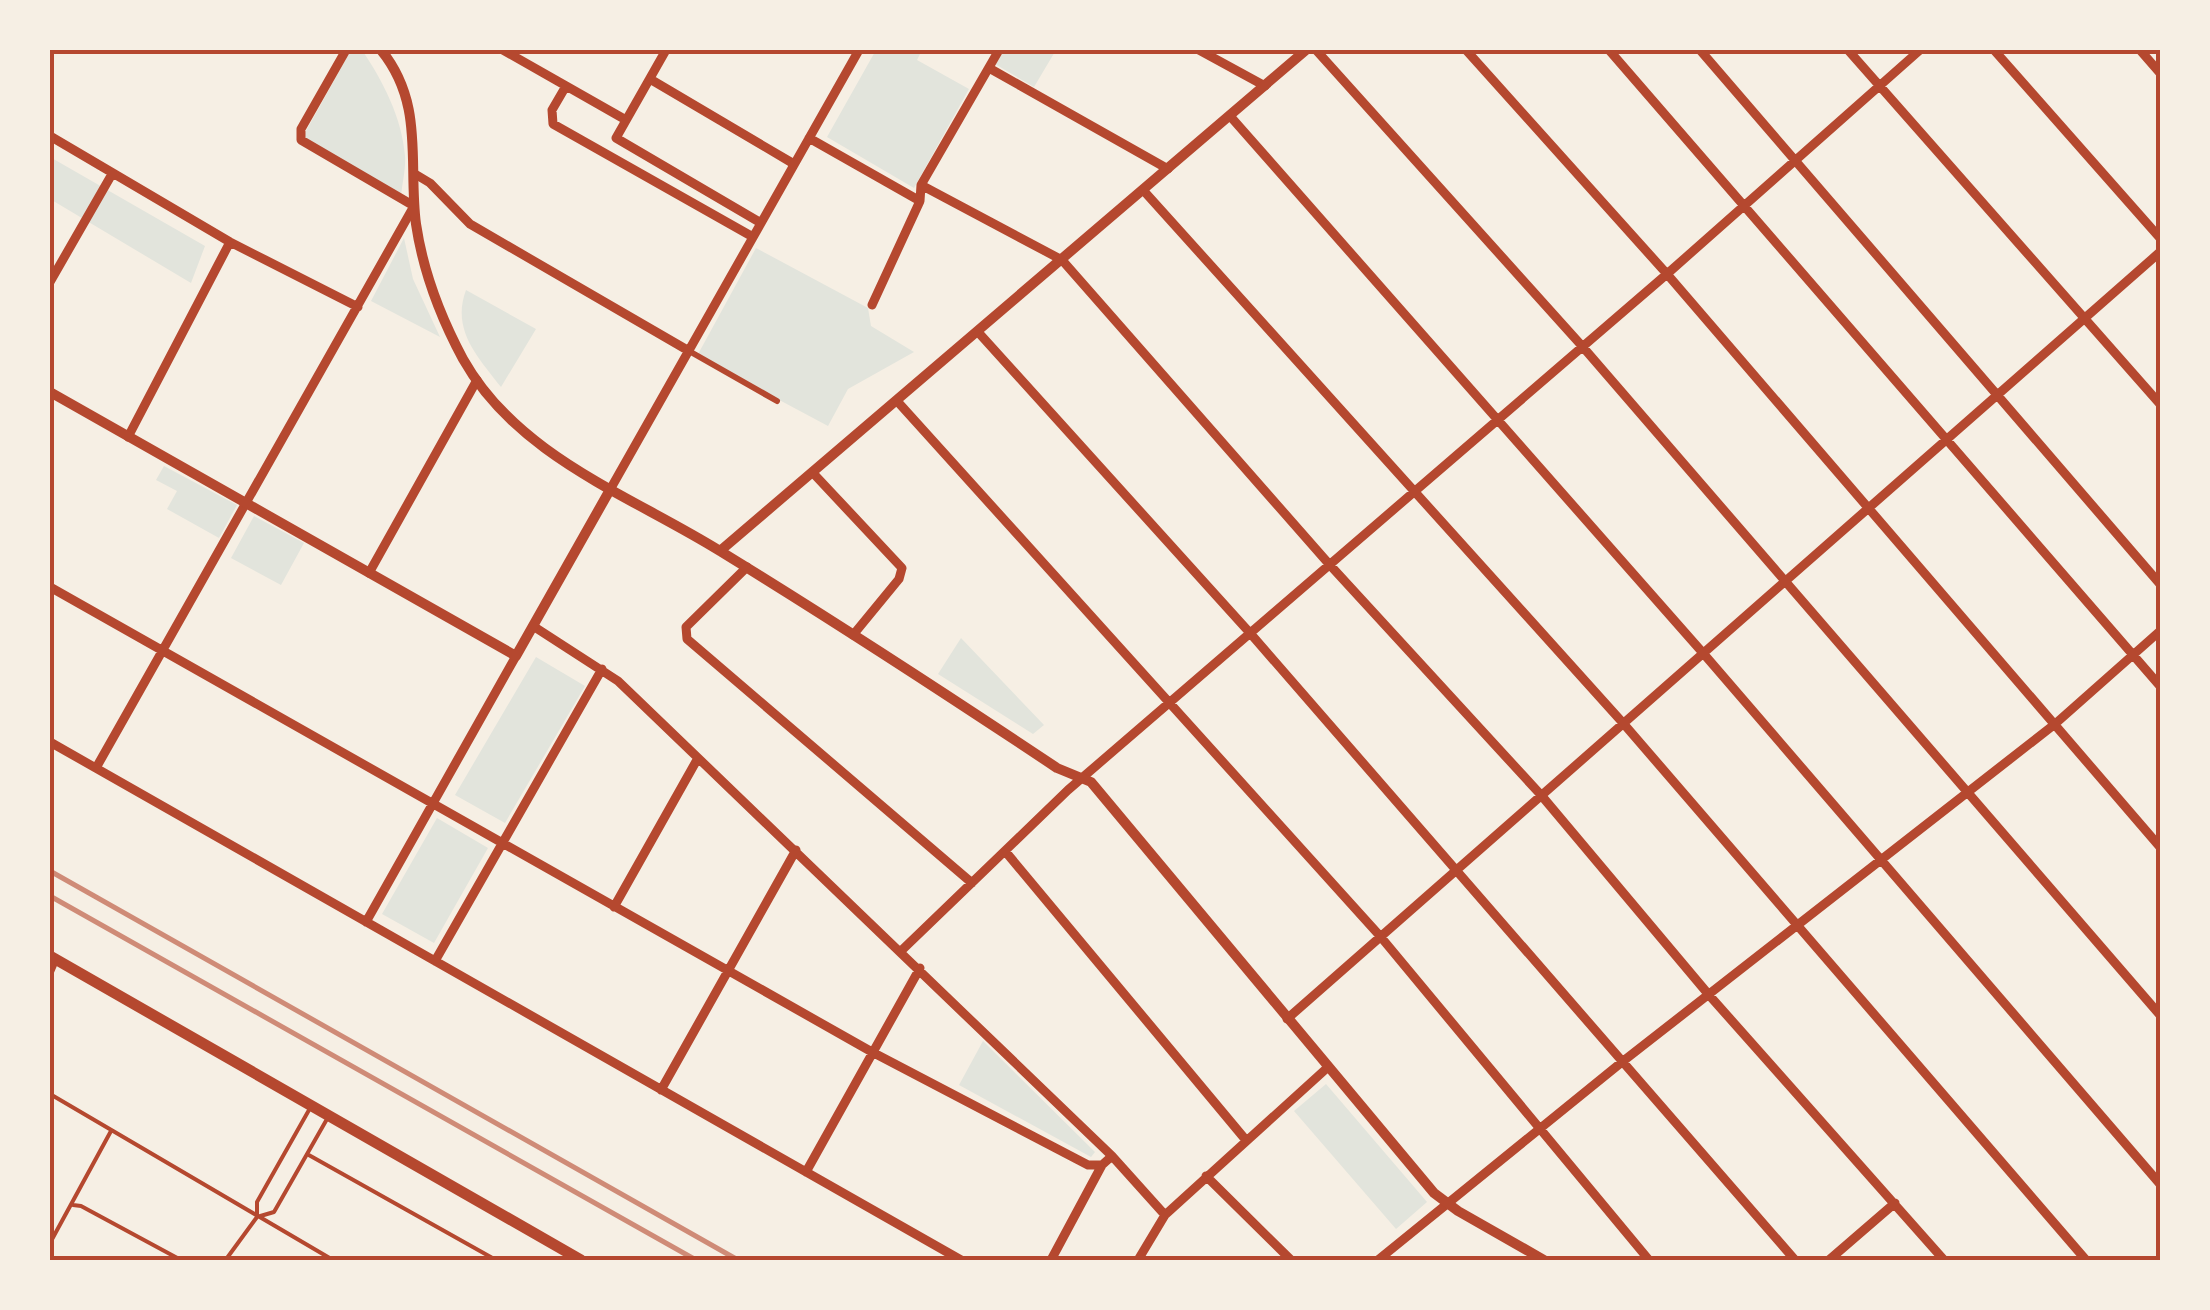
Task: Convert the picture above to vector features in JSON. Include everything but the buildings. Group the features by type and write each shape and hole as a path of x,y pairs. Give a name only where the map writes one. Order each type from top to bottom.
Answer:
{"main road":[{"path":"53,958 581,1260"}],"street":[{"path":"346,50 301,129 301,140 414,206"},
{"path":"502,50 626,120"},
{"path":"666,50 616,138 761,223"},
{"path":"366,922 858,50"},
{"path":"872,305 920,201 921,186 999,50"},
{"path":"1199,50 1265,86"},
{"path":"720,551 1306,50"},
{"path":"1316,50 1582,346 2160,1015"},
{"path":"1466,50 1667,274 2160,848"},
{"path":"1609,50 2160,686"},
{"path":"1700,50 2160,584"},
{"path":"1848,50 2160,404"},
{"path":"901,951 1082,778 1667,274 1920,50"},
{"path":"1994,50 2160,238"},
{"path":"2140,50 2160,73"},
{"path":"386,52 410,114 416,174 414,206 432,289 464,360 500,410 568,465 720,551 1058,768 1100,790 1424,1182 1448,1204 1544,1260"},
{"path":"989,68 1168,169"},
{"path":"650,79 794,164"},
{"path":"566,86 552,110 553,124 753,237"},
{"path":"1230,116 1704,652 2160,1184"},
{"path":"50,136 230,242 358,307"},
{"path":"809,138 920,201"},
{"path":"50,282 112,174"},
{"path":"416,174 479,230 778,401"},
{"path":"921,186 1062,260 1541,796 1709,995 1944,1260"},
{"path":"1143,190 1623,723 2086,1260"},
{"path":"96,768 414,206"},
{"path":"128,437 230,242"},
{"path":"1286,1019 2160,252"},
{"path":"978,332 1250,634 1795,1260"},
{"path":"369,573 477,380"},
{"path":"50,392 516,656"},
{"path":"897,401 1380,936 1649,1260"},
{"path":"813,474 902,568 902,576 854,636"},
{"path":"747,568 686,628 687,639 972,883"},
{"path":"50,587 872,1052 1088,1165 1102,1165"},
{"path":"533,626 602,668 920,968 1112,1156 1165,1214"},
{"path":"1378,1260 1622,1062 2055,724 2160,630"},
{"path":"435,961 602,668"},
{"path":"50,742 961,1260"},
{"path":"614,907 698,758"},
{"path":"661,1090 796,850"},
{"path":"1005,851 1246,1139"},
{"path":"806,1172 920,968"},
{"path":"1142,1258 1165,1214 1327,1068"},
{"path":"1052,1260 1102,1165 1112,1156"},
{"path":"1206,1176 1292,1260"},
{"path":"1830,1260 1895,1202"}],"lane":[{"path":"50,977 53,958"},
{"path":"50,1094 332,1260"},
{"path":"257,1217 256,1202 311,1106"},
{"path":"227,1259 257,1217 274,1212 328,1116"},
{"path":"74,1205 112,1130"},
{"path":"307,1154 496,1260"},
{"path":"50,1244 68,1208 74,1205 181,1260"}],"shaded area":[{"path":"351,50 362,50 396,114 405,156 401,197 301,140"},
{"path":"876,50 922,50 917,60 969,89 914,188 827,137"},
{"path":"1003,50 1056,50 1034,87 995,64"},
{"path":"50,157 205,246 191,283 50,199"},
{"path":"404,238 413,279 440,337 371,301"},
{"path":"756,248 868,308 871,326 914,352 848,389 828,426 697,356"},
{"path":"466,290 536,329 501,387 476,354 464,330 462,304"},
{"path":"164,466 237,505 219,538 167,509 177,491 156,480"},
{"path":"254,516 304,543 281,585 231,558"},
{"path":"961,638 1044,725 1033,734 938,674"},
{"path":"536,657 585,686 505,823 455,795"},
{"path":"437,818 488,848 434,943 382,914"},
{"path":"983,1041 1095,1152 1091,1157 959,1085"},
{"path":"1326,1084 1427,1202 1396,1229 1294,1111"}],"railway":[{"path":"50,871 738,1260"},
{"path":"50,896 696,1260"}]}
